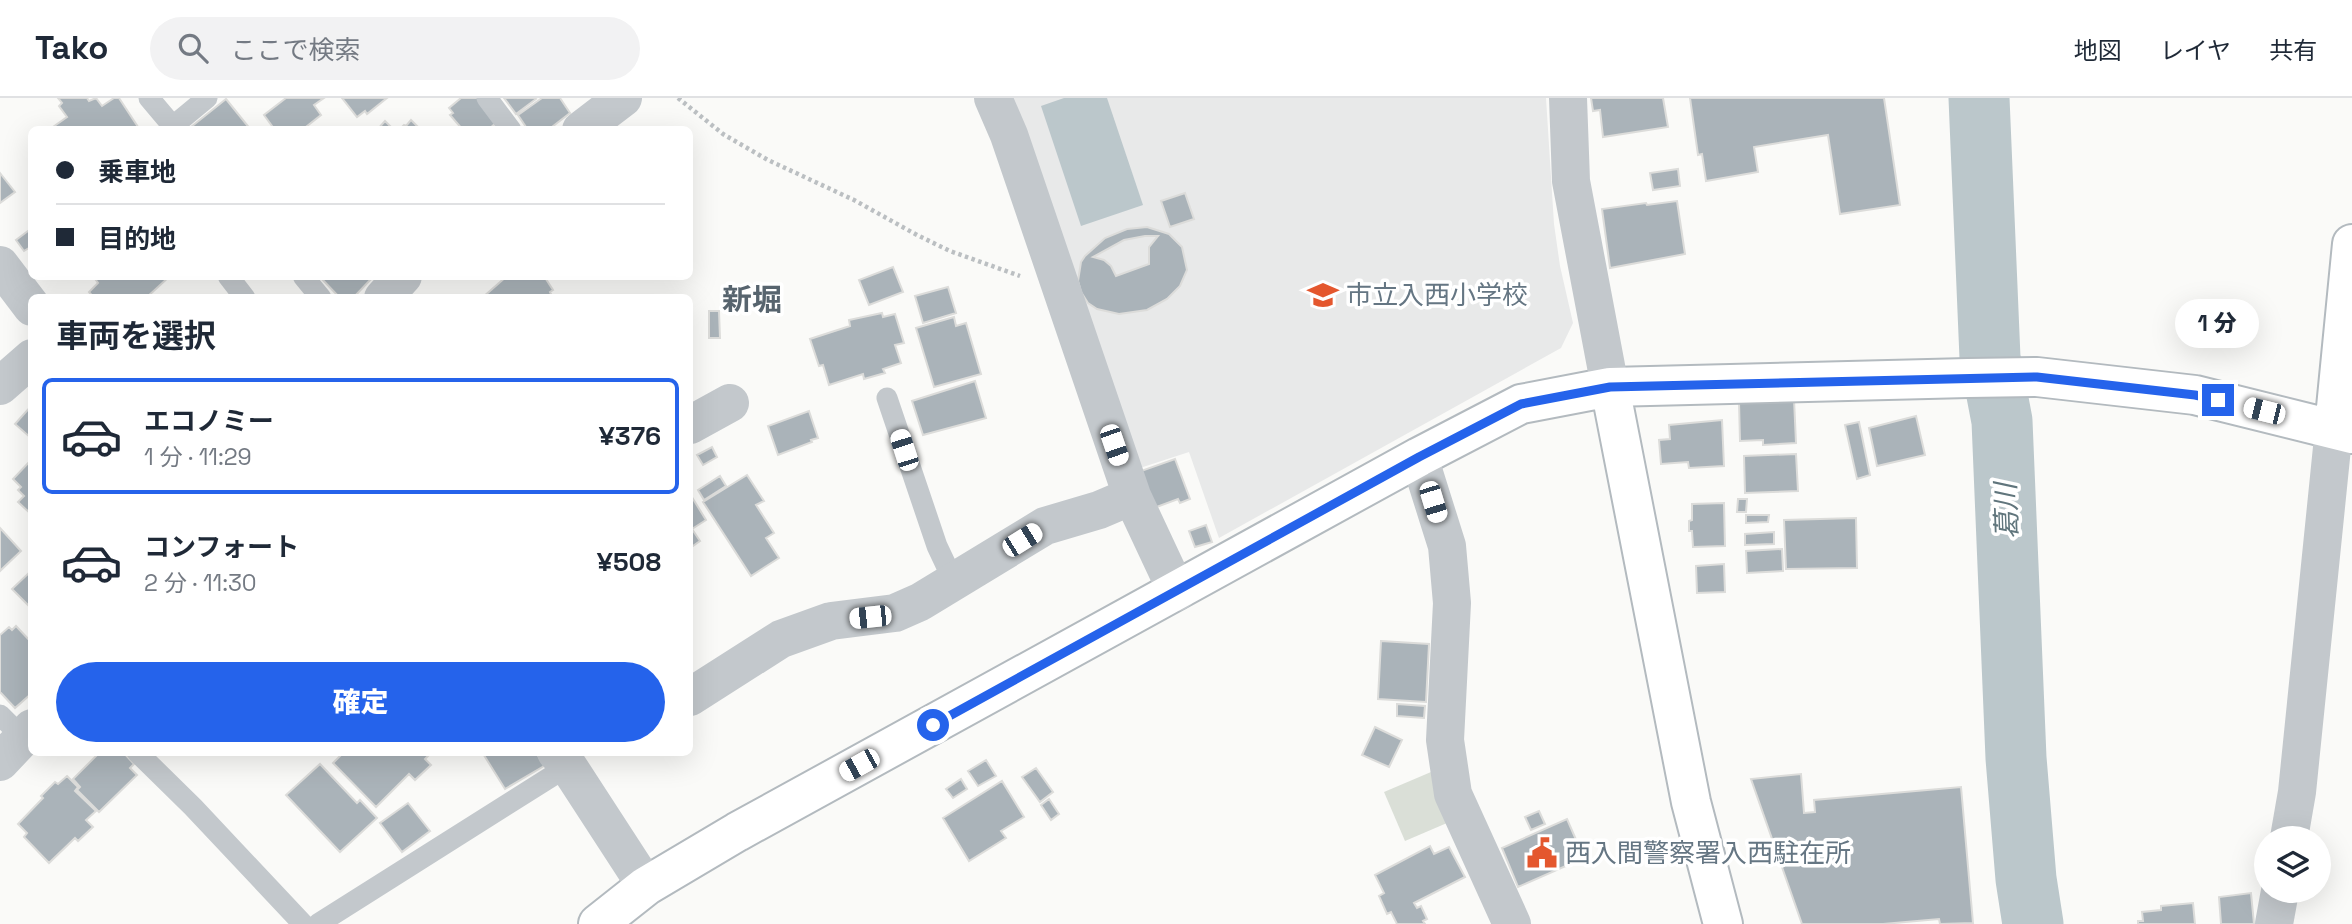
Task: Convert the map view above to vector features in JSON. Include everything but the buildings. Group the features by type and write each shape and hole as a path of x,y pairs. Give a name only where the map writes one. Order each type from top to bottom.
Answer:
{"street":[{"path":"587,126 623,98"},
{"path":"993,98 1009,135 1132,496 1177,592"},
{"path":"1568,98 1571,181 1691,802 1723,924"},
{"path":"2291,826 2343,431 2352,244"},
{"path":"0,265 28,302"},
{"path":"387,294 399,280"},
{"path":"0,386 28,362"},
{"path":"598,924 646,886 737,832 1419,457 1521,404 1610,387 2037,377 2195,395 2343,431"},
{"path":"693,423 730,403"},
{"path":"1419,457 1447,546 1452,603 1445,740 1453,794 1512,924"},
{"path":"693,691 791,635 831,621 895,613 920,602 1045,526 1100,510 1132,496"},
{"path":"572,757 646,886"},
{"path":"2274,924 2278,903"}],"lane":[{"path":"149,98 172,126"},
{"path":"176,126 207,98"},
{"path":"487,98 508,126"},
{"path":"231,280 242,294"},
{"path":"306,280 318,294"},
{"path":"887,398 936,546 954,582"},
{"path":"140,756 193,807 303,924"},
{"path":"318,924 572,757"}],"path":[{"path":"678,98 723,134 768,160 855,200 950,250 1061,291"}],"shaded area":[{"name":"市立入西小学校","path":"1009,98 1546,98 1554,224 1573,323 1561,348 1219,538 1189,452 1140,468"},
{"path":"1064,98 1107,98 1143,205 1081,226 1041,106"},
{"path":"1431,772 1447,823 1405,841 1384,792"}],"waterway":[{"name":"葛川","path":"1979,98 1990,358 2002,421 2016,758 2026,879 2033,924"}],"place":[{"name":"市立入西小学校","path":"1323,295"},
{"name":"西入間警察署入西駐在所","path":"1542,853"}],"district":[{"name":"新堀","path":"752,299"}],"route":[{"path":"933,725 1419,457 1521,404 1610,387 2037,377 2218,400"}]}
